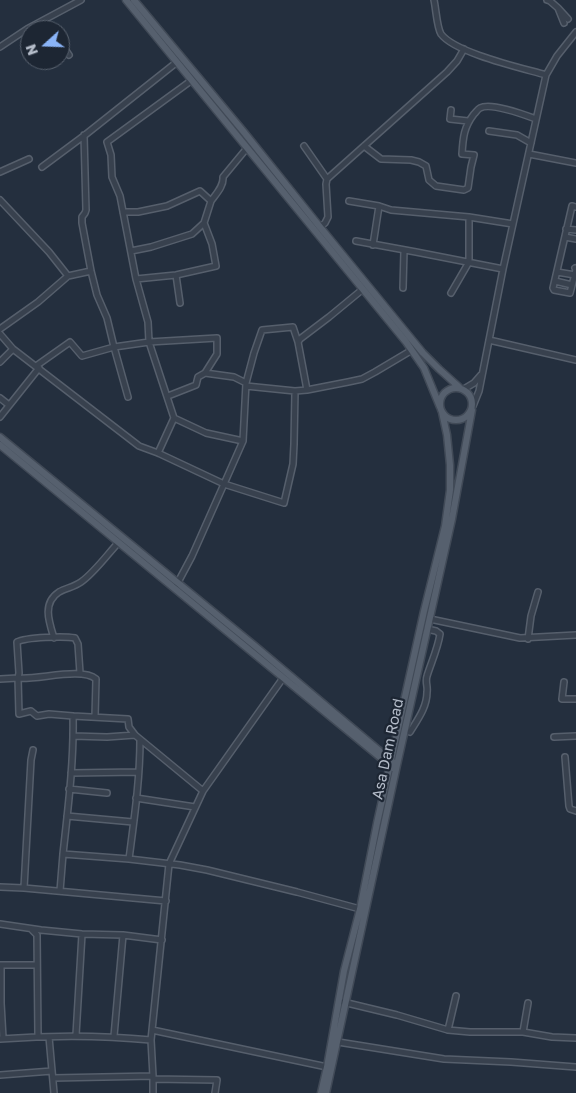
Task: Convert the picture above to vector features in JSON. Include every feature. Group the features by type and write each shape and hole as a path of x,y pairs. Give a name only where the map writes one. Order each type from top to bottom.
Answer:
{"main road":[{"name":"Asa Dam Road","path":"126,0 412,350 424,368 441,409 449,450 450,490 430,619 394,766 321,1093"},
{"path":"134,0 423,353 438,369 462,388 471,396 472,408 466,417 458,420 449,418 441,409 441,396 444,392 454,387 462,388"},
{"name":"Asa Dam Road","path":"326,1093 338,1042 344,970 360,909 388,776 394,766 394,748 424,611 434,587 452,519 472,408"},
{"path":"0,437 10,449 394,766"},
{"path":"0,445 10,449"},
{"path":"55,486 118,543 144,560"},
{"path":"176,586 283,678 330,713"},
{"path":"383,757 394,748"},
{"path":"383,757 388,776"}],"street":[{"path":"44,20 81,0"},
{"path":"434,0 440,32 450,42 489,58 546,75"},
{"path":"547,0 558,8 566,21"},
{"path":"472,408 478,391 546,75 557,56 576,32"},
{"path":"0,47 20,35"},
{"path":"320,227 328,217 327,179 447,72 457,61 464,49"},
{"path":"42,167 177,62"},
{"path":"158,453 174,418 149,342 148,322 136,278 120,196 112,177 111,155 107,142 192,80"},
{"path":"364,146 381,159 419,162 426,166 429,180 436,186 464,190 468,188 474,155 462,154 464,133 468,121 480,107 504,109 536,119"},
{"path":"451,110 450,119 468,121"},
{"path":"489,131 518,135 531,143"},
{"path":"84,135 86,210 82,217 82,223 97,294 107,318 128,397"},
{"path":"304,146 327,179"},
{"path":"131,251 151,247 192,234 204,223 211,201 224,182 223,177 247,148"},
{"path":"529,154 576,163"},
{"path":"0,172 29,159"},
{"path":"123,212 138,212 167,206 200,191 211,201"},
{"path":"0,200 49,252 68,276"},
{"path":"349,201 391,210 513,224"},
{"path":"373,245 379,206"},
{"path":"557,272 575,271 570,293 554,290 553,288 572,206 576,207"},
{"path":"451,292 469,262 469,218"},
{"path":"136,278 176,275 216,266 212,244 204,223"},
{"path":"566,229 576,230"},
{"path":"565,237 576,239"},
{"path":"356,241 503,269"},
{"path":"403,288 404,250"},
{"path":"91,271 68,276 38,302 0,330 13,348 139,446 224,484 284,503 293,464 295,391"},
{"path":"176,275 180,303"},
{"path":"555,281 572,285"},
{"path":"298,342 330,318 363,289"},
{"path":"176,586 192,556 243,441 246,384 262,330 294,327 307,390"},
{"path":"0,417 37,367 70,342 82,356 149,342 217,338 217,354 205,373 198,377 196,384 168,396"},
{"path":"488,340 576,360"},
{"path":"0,362 13,348"},
{"path":"205,373 234,378 246,384 295,391 307,390 362,379 412,350"},
{"path":"462,388 474,383 481,374"},
{"path":"0,398 9,405"},
{"path":"174,418 206,433 243,441"},
{"path":"54,638 48,612 49,604 53,597 80,582 118,543"},
{"path":"528,639 531,616 538,592"},
{"path":"430,619 528,639 557,635 576,635"},
{"path":"410,732 423,711 427,692 426,679 439,642 440,634 427,629"},
{"path":"80,673 77,640 73,637 22,639 17,642 20,714 31,712 38,716 48,714 128,719 129,728 135,736 203,791"},
{"path":"0,679 27,679 80,673 93,676 96,679 96,718"},
{"path":"153,1093 151,1040 169,864 203,791 283,678"},
{"path":"564,682 562,699 576,699"},
{"path":"60,891 74,736 73,716"},
{"path":"74,736 135,736"},
{"path":"554,736 576,736"},
{"path":"129,859 140,740"},
{"path":"24,888 33,750"},
{"path":"564,757 568,806 576,811"},
{"path":"71,772 138,772"},
{"path":"69,789 107,793"},
{"path":"136,798 195,807"},
{"path":"67,816 133,822"},
{"path":"63,854 129,859 207,870 360,909"},
{"path":"0,887 166,901"},
{"path":"0,924 41,930 123,935 162,940"},
{"path":"30,928 37,935 38,1036"},
{"path":"37,935 41,930"},
{"path":"76,1035 82,934"},
{"path":"114,1036 123,935"},
{"path":"36,965 1,965 1,1039 76,1035 114,1036 151,1040"},
{"path":"448,1030 456,996"},
{"path":"342,1002 448,1030 522,1032 552,1037 576,1038"},
{"path":"522,1032 528,1002"},
{"path":"152,1030 327,1067"},
{"path":"49,1036 54,1093"},
{"path":"338,1042 444,1059 576,1065"},
{"path":"0,1075 52,1071"},
{"path":"52,1078 217,1080 215,1093"}]}
